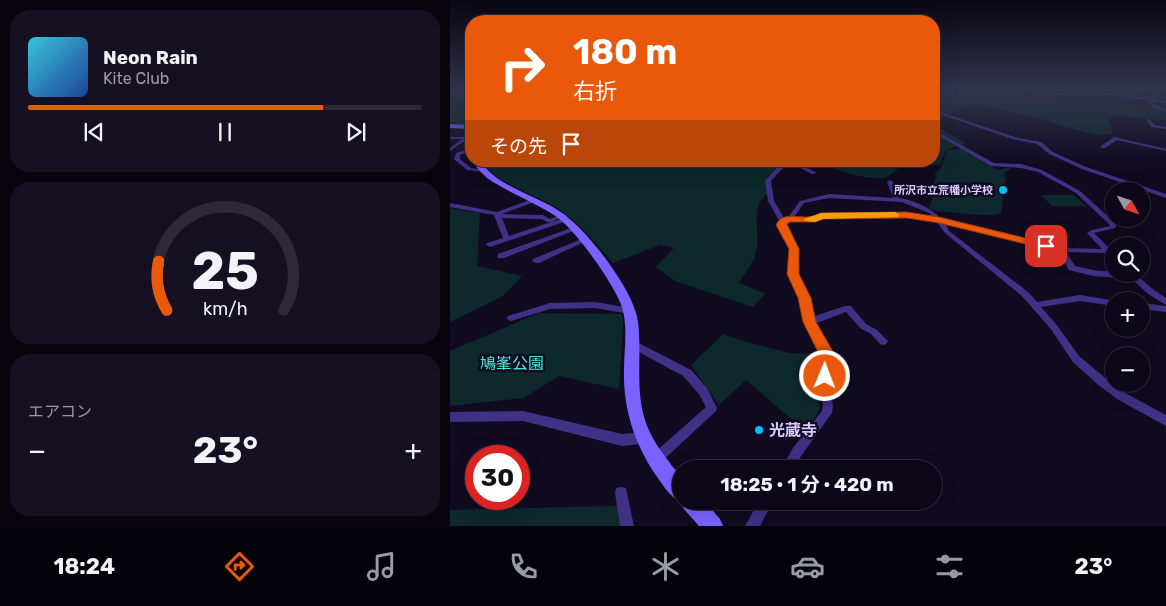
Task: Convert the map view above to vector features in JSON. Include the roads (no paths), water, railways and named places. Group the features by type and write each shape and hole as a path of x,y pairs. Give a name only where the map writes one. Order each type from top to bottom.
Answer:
{"street":[{"path":"942,114 1014,138 1039,143 1051,154 1084,168 1166,196"},
{"path":"1149,120 1153,126 1166,128"},
{"path":"450,126 465,126"},
{"path":"940,134 993,165 1035,169 1078,192 1113,224 1113,227 1090,233 1105,248"},
{"path":"450,138 465,138"},
{"path":"1103,147 1116,138 1166,150"},
{"path":"451,149 465,139"},
{"path":"465,151 458,154 457,159 465,166"},
{"path":"480,167 493,179 535,200 567,222 584,240 613,281 630,311 632,393 642,438 655,460 672,481"},
{"path":"780,167 768,181 771,201 785,220"},
{"path":"801,167 814,173"},
{"path":"890,182 896,199"},
{"path":"792,460 828,413 828,405 823,387 828,355 817,340 809,322 804,298 793,274 794,249 781,225 802,202 829,196 896,199 931,212 947,232 1036,305 1076,359 1121,396 1166,421"},
{"path":"498,215 535,200"},
{"path":"450,205 498,215 543,217 549,220 567,222"},
{"path":"498,215 507,239"},
{"path":"785,220 815,219 821,216 907,215 939,220 1061,250 1105,251"},
{"path":"490,245 567,222"},
{"path":"501,256 567,222"},
{"path":"536,261 584,240"},
{"path":"1061,250 1072,268 1105,273"},
{"path":"1140,282 1166,302"},
{"path":"1036,305 1080,298 1105,302"},
{"path":"511,318 550,306 595,305 630,311"},
{"path":"1150,307 1166,308"},
{"path":"809,322 848,308 863,326 874,332 883,342"},
{"path":"631,343 687,373 703,391 712,408 655,460"},
{"path":"450,417 523,416 622,440 642,438"},
{"path":"621,492 627,526"},
{"path":"698,510 713,526"},
{"path":"752,526 762,510"}],"place":[{"name":"所沢市立荒幡小学校","path":"1003,190"},
{"name":"光蔵寺","path":"759,430"}],"park label":[{"name":"鳩峯公園","path":"512,363"}]}
